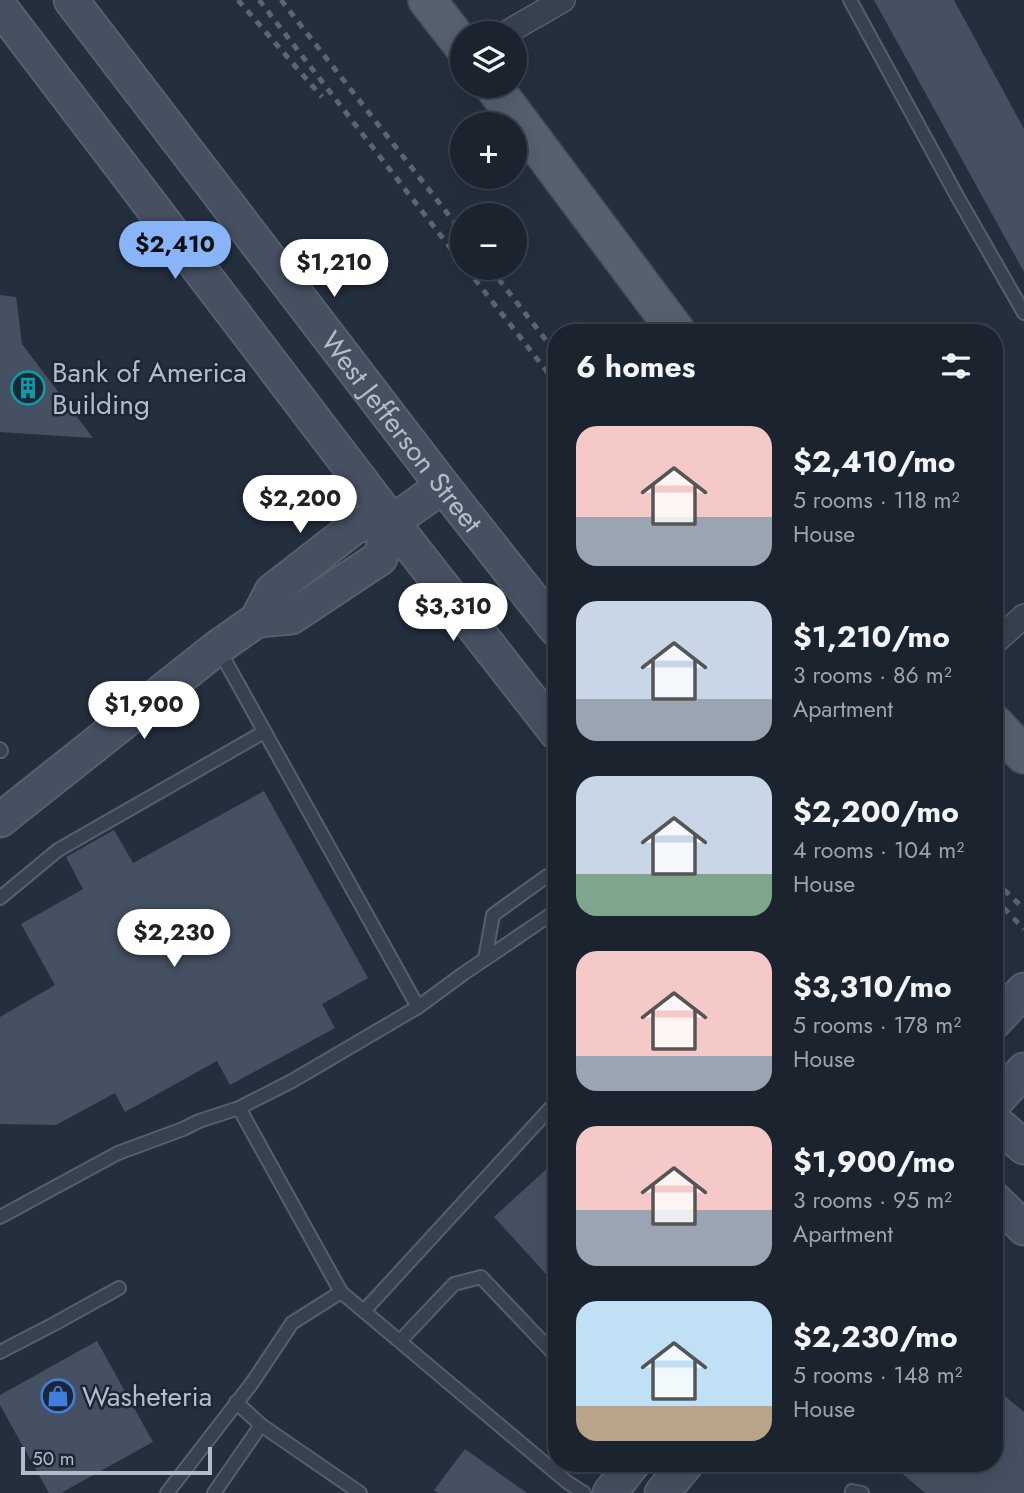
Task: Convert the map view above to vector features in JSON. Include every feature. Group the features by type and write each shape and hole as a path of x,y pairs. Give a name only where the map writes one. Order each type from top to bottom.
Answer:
{"main road":[{"name":"West Jefferson Street","path":"71,0 548,619"},
{"path":"427,0 450,30"},
{"path":"0,7 392,522 548,722"},
{"path":"0,50 45,65"},
{"path":"502,98 671,324"},
{"path":"0,820 217,648 257,620 291,617 380,558 392,522 443,485"},
{"path":"1003,1012 1024,990"},
{"path":"1003,1093 1024,1070"},
{"path":"1003,1129 1024,1147"},
{"path":"1003,1208 1024,1228"},
{"path":"610,1493 626,1472"},
{"path":"663,1493 680,1472"}],"street":[{"path":"527,21 563,0"},
{"path":"1003,635 1024,616"}],"lane":[{"path":"850,0 1024,313"},
{"path":"217,648 418,1007"},
{"path":"0,898 58,849 264,732"},
{"path":"485,959 492,915 548,877"},
{"path":"0,1217 118,1153 239,1108 292,1081 418,1007 548,916"},
{"path":"239,1108 341,1292 548,1458"},
{"path":"364,1311 548,1110"},
{"path":"400,1341 454,1284 481,1277 548,1348"},
{"path":"0,1352 119,1288"},
{"path":"167,1493 252,1382 292,1323 341,1292"},
{"path":"236,1402 261,1425 360,1493"},
{"path":"214,1493 261,1425"},
{"path":"565,1472 584,1493"}],"building":[{"path":"874,0 954,0 1024,129 1024,272"},
{"name":"Bank of America Building","path":"0,295 16,297 22,344 93,438 0,432"},
{"path":"264,791 368,978 322,1004 335,1028 230,1085 217,1061 125,1112 115,1093 56,1125 0,1124 0,1017 55,985 21,924 83,889 66,857 114,830 133,863"},
{"path":"548,1168 548,1276 494,1217"},
{"path":"97,1341 153,1442 61,1493 49,1493 0,1405 0,1395"},
{"path":"1003,1394 1024,1412 1024,1493 925,1493 900,1472 1003,1472"},
{"path":"465,1449 527,1493 438,1493 434,1490"}],"railway":[{"path":"238,0 322,97"},
{"path":"259,0 450,247"},
{"path":"281,0 450,217"},
{"path":"475,280 548,373"},
{"path":"499,280 548,343"},
{"path":"1003,889 1024,909"},
{"path":"1003,907 1024,929"}],"place":[{"name":"Bank of America Building","path":"28,388"},
{"name":"Washeteria","path":"58,1396"}]}
